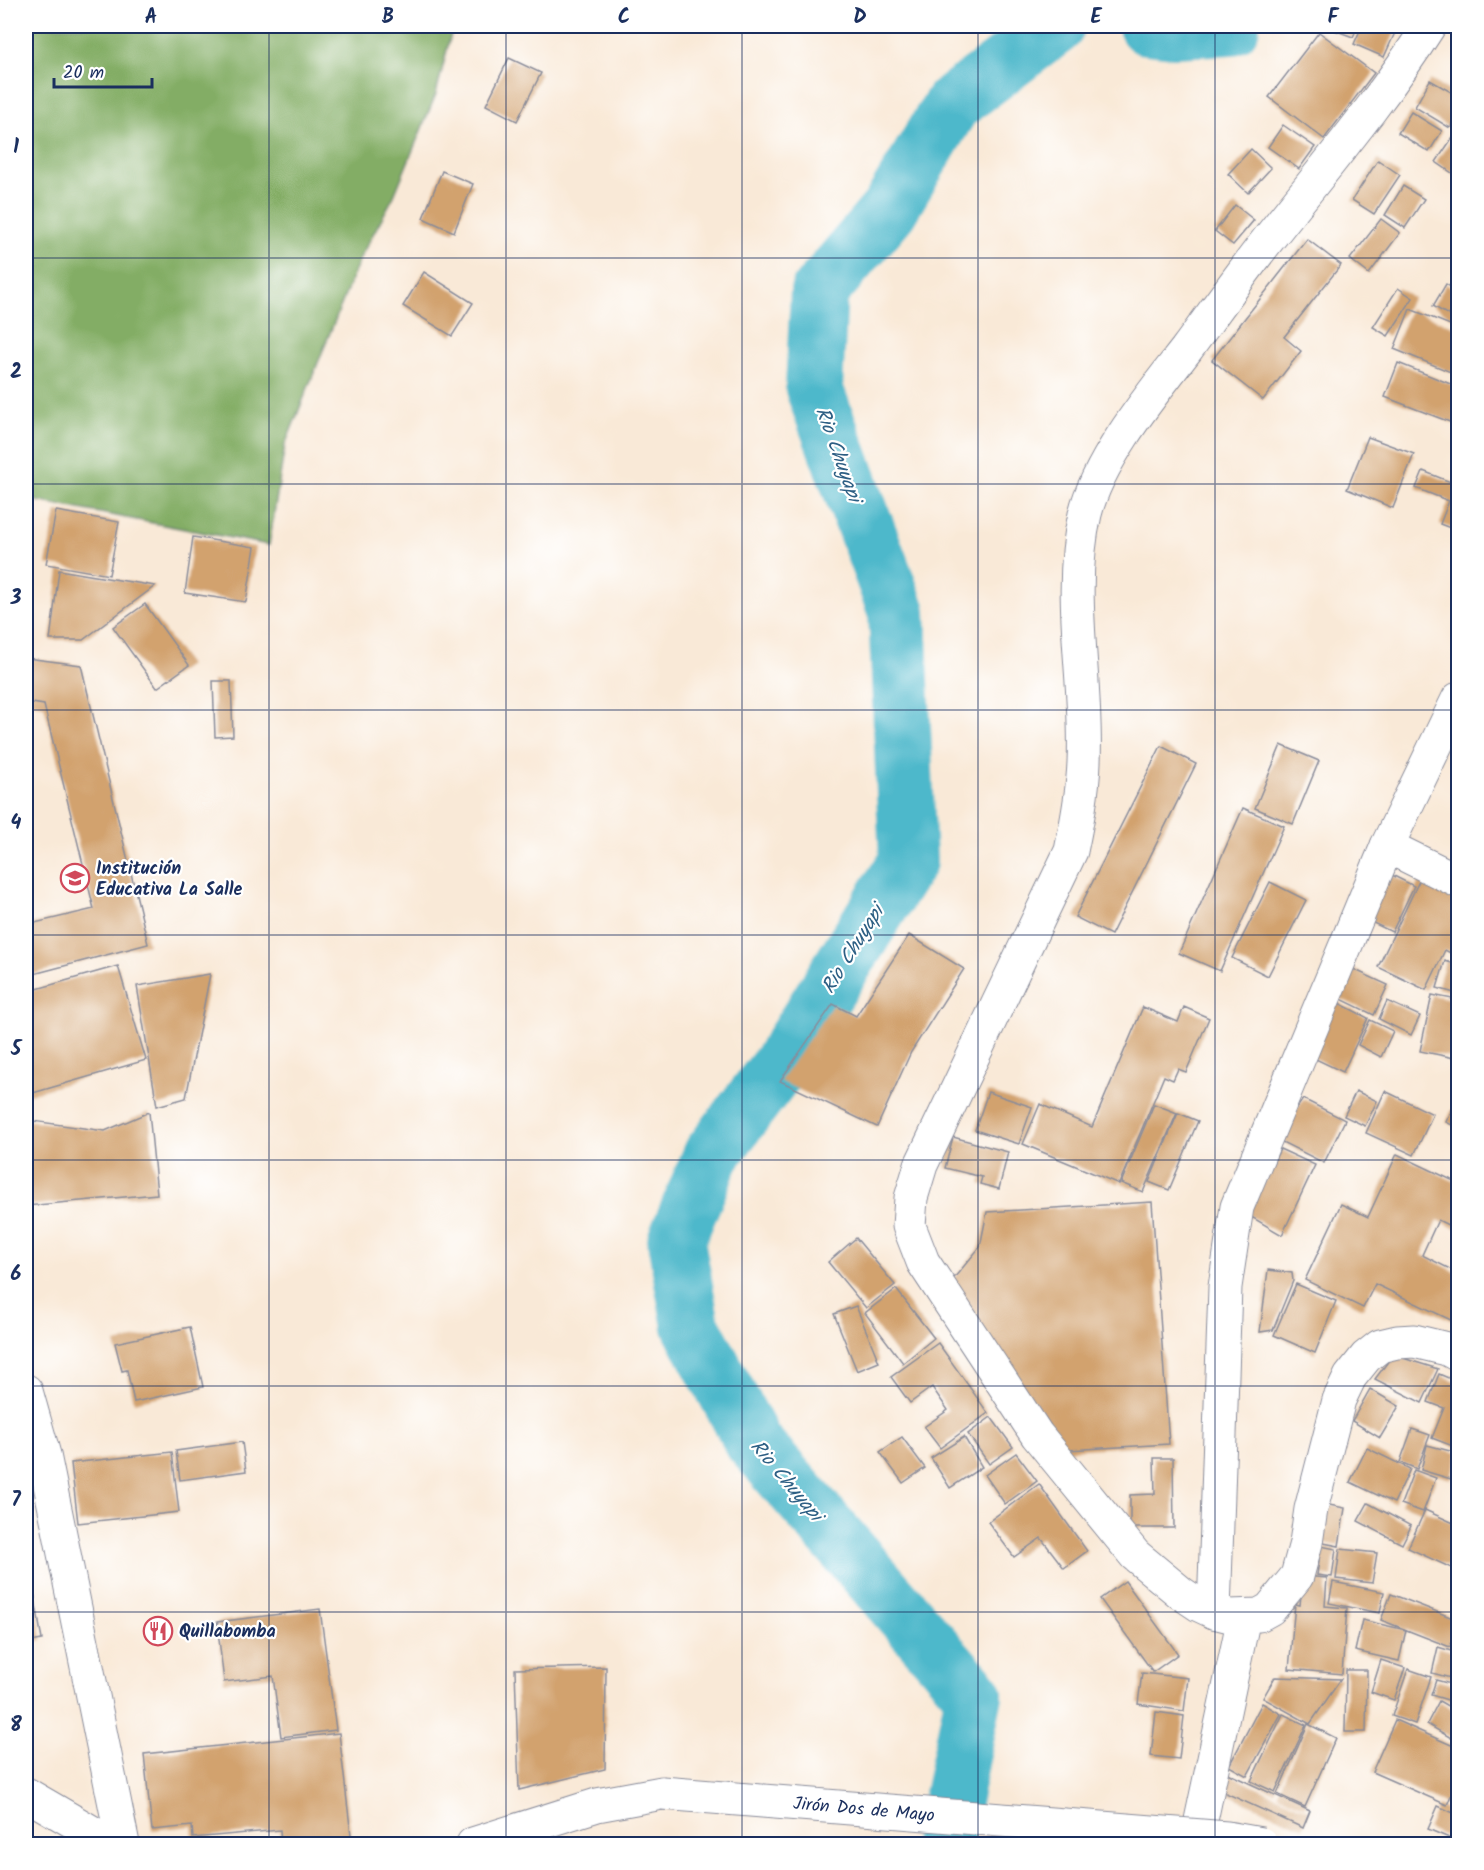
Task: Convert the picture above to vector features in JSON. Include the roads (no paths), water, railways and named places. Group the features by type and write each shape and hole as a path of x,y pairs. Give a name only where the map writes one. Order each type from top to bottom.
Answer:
{"main road":[{"path":"1429,26 1386,92 1269,238 1136,416 1101,474 1086,510 1079,542 1076,584 1084,761 1080,806 1071,851 921,1165 910,1198 909,1226 923,1262 1037,1435 1135,1554 1181,1593 1199,1605 1229,1614 1259,1615 1270,1609 1297,1576 1306,1543 1311,1509 1339,1400 1350,1377 1366,1357 1380,1346 1414,1341 1447,1349 1458,1355"},
{"path":"1196,1845 1229,1614 1225,1287 1237,1208 1387,846 1458,699"},
{"path":"1387,846 1458,880"},
{"path":"26,1390 44,1455 123,1845"},
{"name":"Jirón Dos de Mayo","path":"473,1845 597,1805 662,1793 1227,1838 1261,1845"},
{"path":"26,1794 112,1845"}],"waterway":[{"name":"Rio Chuyapi","path":"943,1844 974,1695 753,1442 691,1326 676,1241 712,1154 782,1062 908,861 897,612 814,388 819,292 889,210 952,104 1056,26"},
{"name":"Rio Chuyapi","path":"1147,26 1174,29 1231,26"}],"place":[{"name":"Institución Educativa La Salle","path":"75,878"},
{"name":"Quillabomba","path":"158,1631"}]}
